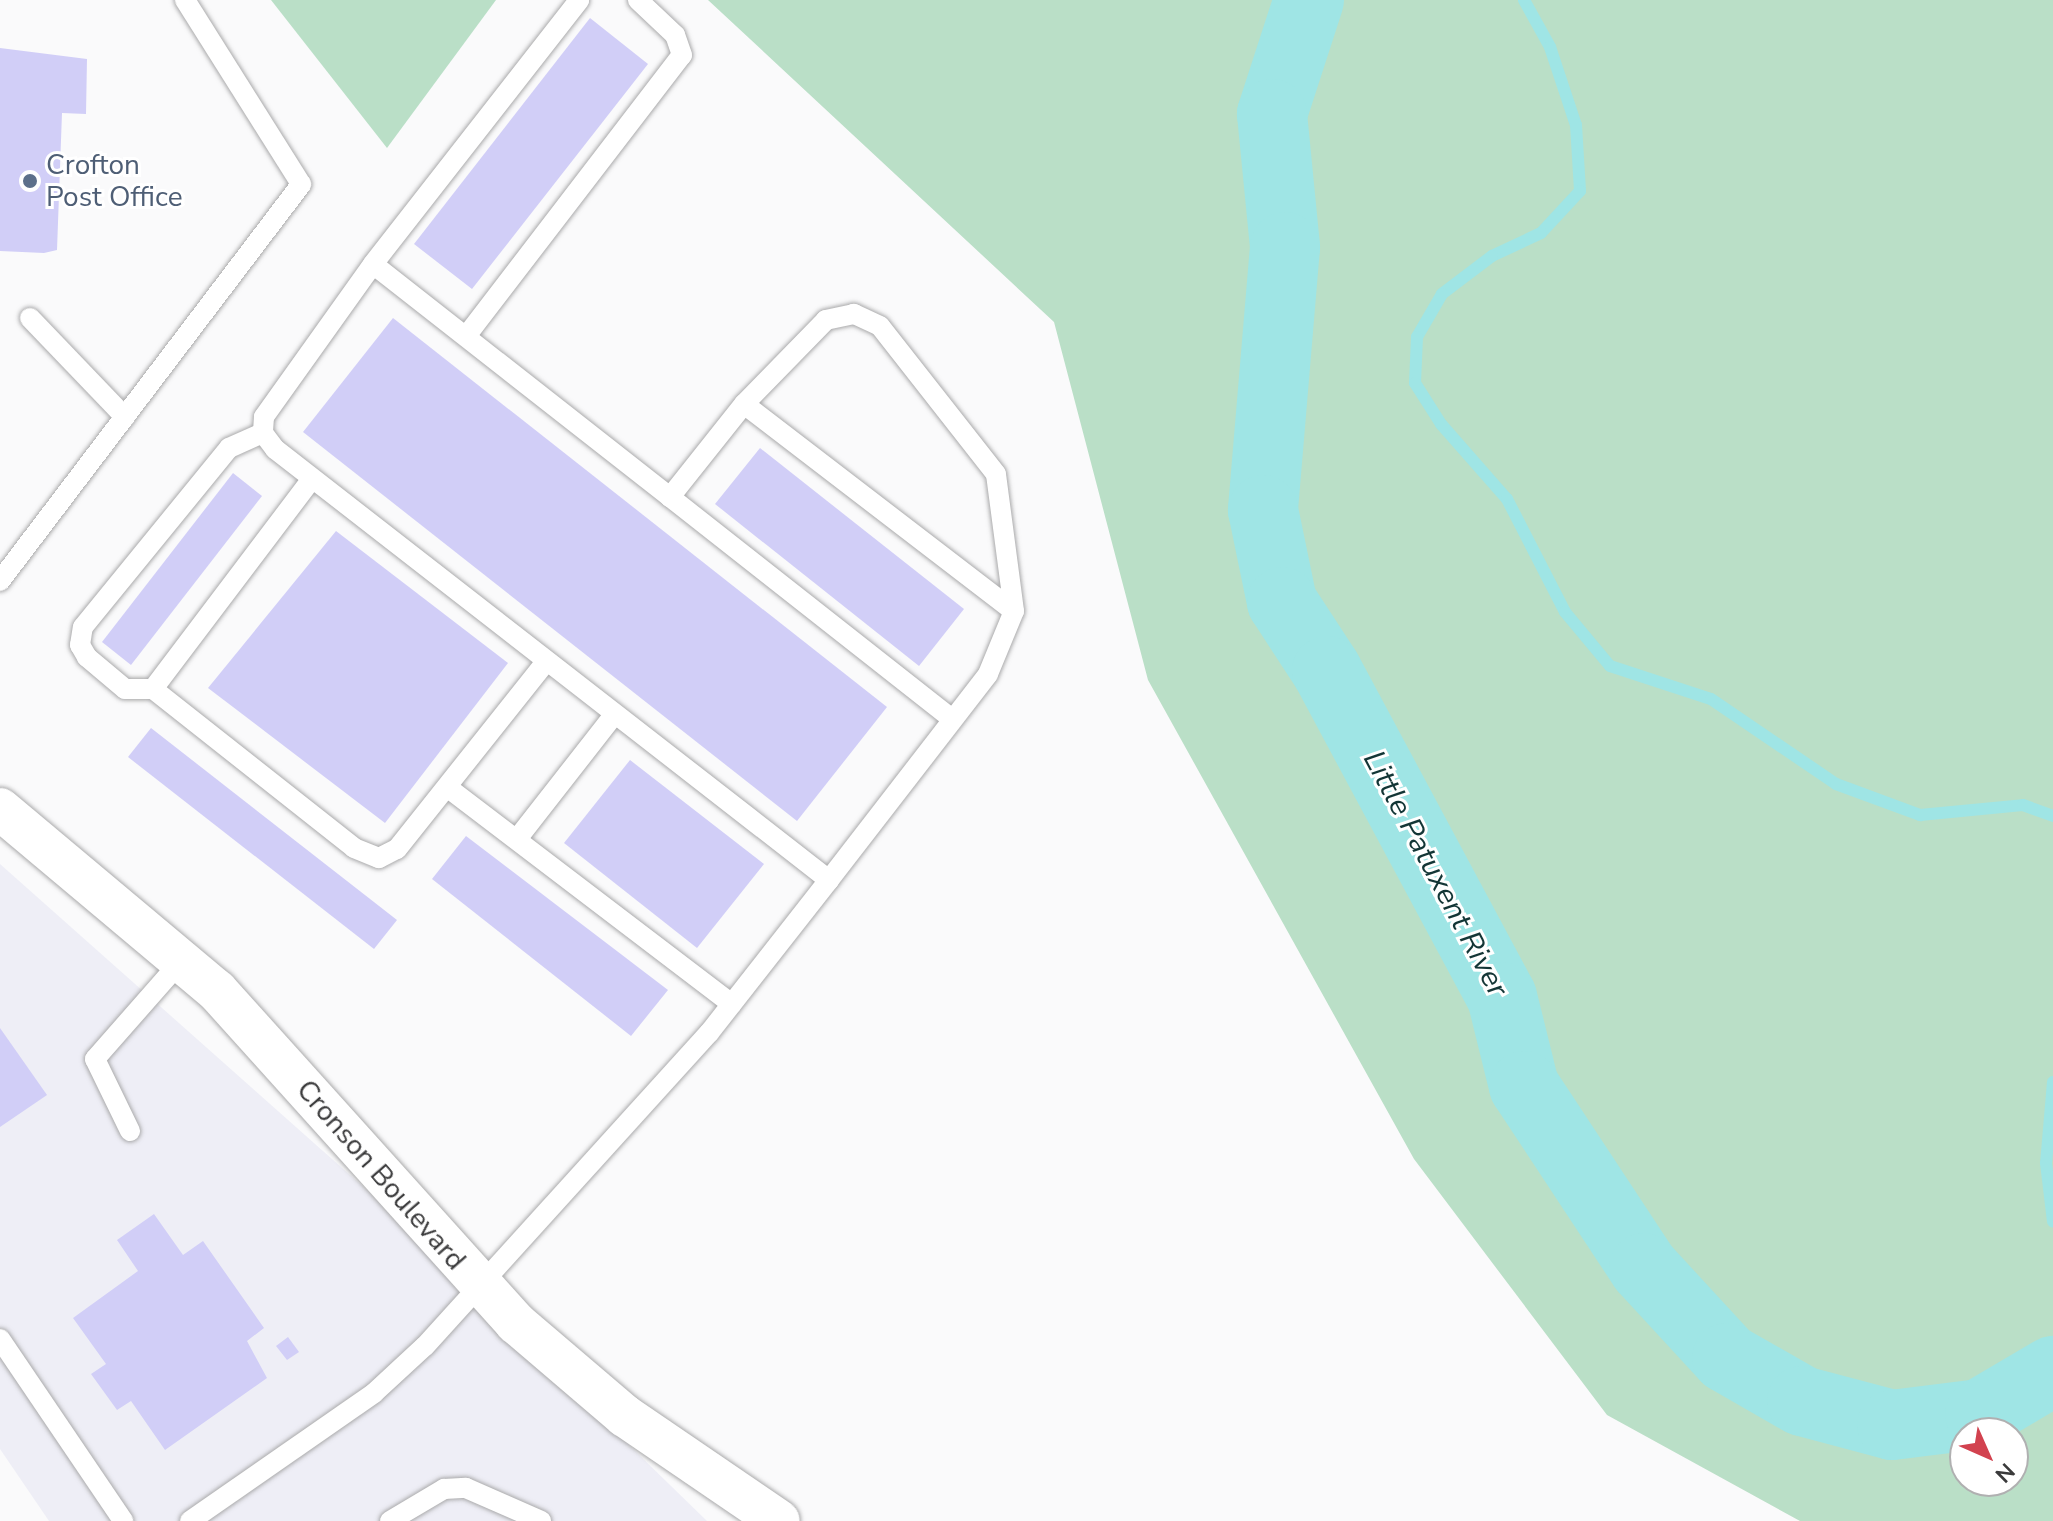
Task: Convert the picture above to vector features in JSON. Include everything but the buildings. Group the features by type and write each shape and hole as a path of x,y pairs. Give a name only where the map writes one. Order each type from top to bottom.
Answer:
{"street":[{"name":"Cronson Boulevard","path":"2,815 183,959 478,1287 625,1416 779,1521"}],"lane":[{"path":"0,581 301,184 185,0"},
{"path":"579,0 373,264 264,417 263,433 311,480 829,880"},
{"path":"467,335 682,55 675,35 638,0"},
{"path":"373,264 952,719"},
{"path":"190,1521 374,1393 478,1287 732,1004 988,674 1014,611 996,474 880,326 854,314 826,320 744,404 670,497"},
{"path":"30,318 125,417"},
{"path":"744,404 1014,611"},
{"path":"263,433 229,448 83,627 80,645 87,657 125,689 153,689 354,848 379,858 397,849 546,662"},
{"path":"153,689 311,480"},
{"path":"517,839 613,716"},
{"path":"447,787 732,1004"},
{"path":"130,1131 95,1059 183,959"},
{"path":"0,1339 123,1521"},
{"path":"390,1521 444,1489 466,1488 541,1521"}],"shaded area":[{"path":"0,864 368,1191 707,1521 49,1521 0,1449"}],"green space":[{"path":"271,0 496,0 387,148"},
{"path":"708,0 2053,0 2053,1521 1800,1521 1607,1415 1414,1159 1148,680 1054,322"}],"waterway":[{"name":"Little Patuxent River","path":"1309,0 1272,114 1285,247 1263,510 1282,602 1327,671 1502,997 1524,1086 1644,1268 1727,1358 1802,1401 1892,1425 1980,1414 2053,1371"},
{"path":"1524,0 1550,47 1576,125 1580,191 1541,233 1492,256 1442,294 1417,337 1415,383 1441,424 1507,499 1565,612 1610,666 1711,699 1836,784 1920,815 2023,805 2053,816"},
{"path":"2053,1082 2046,1163 2053,1222"}],"place":[{"name":"Crofton Post Office","path":"30,181"}]}
